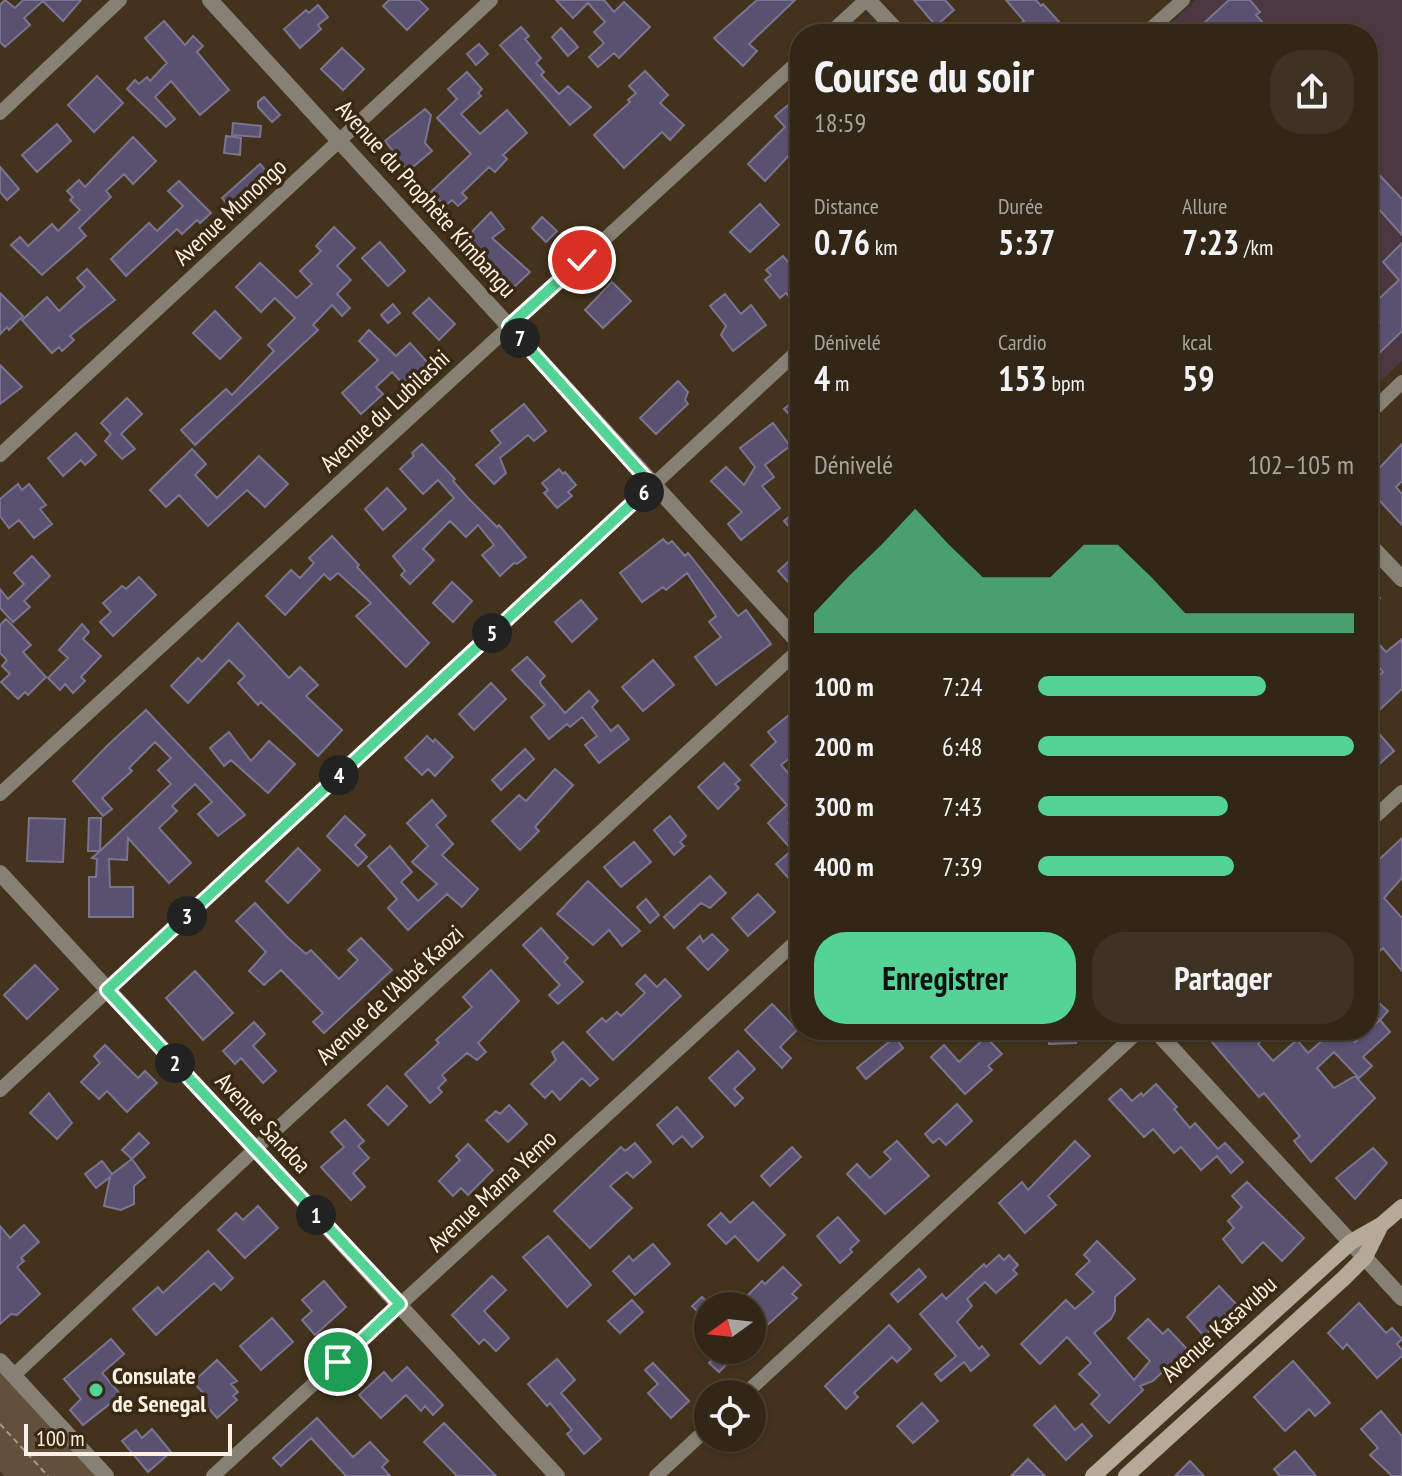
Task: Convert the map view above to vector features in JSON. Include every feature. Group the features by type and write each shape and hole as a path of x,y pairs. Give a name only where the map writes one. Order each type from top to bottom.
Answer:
{"main road":[{"name":"Avenue Kasavubu","path":"1093,1476 1351,1242 1381,1225 1402,1207"},
{"name":"Avenue Kasavubu","path":"1126,1476 1365,1257 1381,1225"}],"street":[{"path":"0,113 120,0"},
{"name":"Avenue du Prophète Kimbangu","path":"210,0 790,635"},
{"name":"Avenue Munongo","path":"0,455 491,0"},
{"path":"840,24 867,0 890,24"},
{"path":"1156,24 1183,0"},
{"name":"Avenue du Lubilashi","path":"0,794 790,69"},
{"path":"0,1090 790,358"},
{"path":"1378,405 1402,382"},
{"path":"1378,554 1402,579"},
{"name":"Avenue de l'Abbé Kaozi","path":"13,1376 790,655"},
{"path":"1378,814 1402,792"},
{"name":"Avenue Sandoa","path":"0,873 557,1476"},
{"name":"Avenue Mama Yemo","path":"213,1476 790,947"},
{"path":"760,1380 1129,1040"},
{"path":"1164,1040 1402,1298"},
{"path":"0,1361 106,1476"},
{"path":"656,1476 694,1441"}],"path":[{"path":"0,1424 48,1476"}],"shaded area":[{"path":"1196,0 1402,0 1402,361 1378,384 1378,24 1170,24"},
{"path":"0,1373 96,1476 4,1476 0,1471"}],"building":[{"path":"5,0 15,8 23,0 81,0 63,21 43,1 24,18 30,25 5,47 0,42 0,5"},
{"path":"389,0 419,0 428,9 407,30 383,6"},
{"path":"556,0 604,0 614,12 624,2 650,27 619,58 614,53 598,67 589,57 604,43 594,32 605,22 588,3 573,18"},
{"path":"757,0 795,0 749,44 757,51 743,66 714,38"},
{"path":"914,0 945,0 954,10 934,24"},
{"path":"1006,0 1036,0 1061,24 1022,24 1024,21"},
{"path":"1229,0 1250,0 1260,12 1256,15 1264,24 1203,24"},
{"path":"318,5 328,17 318,25 321,29 300,48 284,29 306,10 309,13"},
{"path":"164,21 185,45 193,36 203,46 197,52 229,90 200,115 171,81 155,97 175,119 166,127 127,89 135,80 139,84 147,77 150,81 167,63 145,38"},
{"path":"521,27 529,36 525,39 541,58 536,63 544,72 541,75 559,94 568,86 591,107 570,125 500,45"},
{"path":"561,28 578,47 568,56 552,37"},
{"path":"479,44 488,54 476,65 467,54"},
{"path":"342,48 364,69 343,90 321,69"},
{"path":"645,71 668,95 660,103 684,125 670,140 662,132 624,168 594,135 630,102 628,100 636,93 629,86"},
{"path":"467,72 482,89 478,93 481,96 461,114 480,134 507,110 527,133 503,155 507,159 495,172 489,167 462,193 467,198 458,206 452,200 445,206 431,192 471,154 437,118 457,99 448,89"},
{"path":"97,76 123,103 94,132 68,105"},
{"path":"264,97 280,115 272,122 258,107 258,102"},
{"path":"790,103 790,154 765,181 748,164 785,127 775,116"},
{"path":"425,109 431,115 425,143 432,151 408,171 385,141"},
{"path":"233,123 261,126 260,137 232,135"},
{"path":"57,124 71,141 37,172 22,155"},
{"path":"226,136 241,138 240,155 224,153"},
{"path":"133,137 156,161 133,184 124,174 106,191 111,197 79,228 86,236 42,275 11,245 20,237 28,246 52,224 58,231 80,210 70,200 73,197 67,191 79,180 85,187"},
{"path":"260,164 269,174 228,205 222,198"},
{"path":"0,167 19,189 7,200 0,192"},
{"path":"1378,174 1402,199 1402,235 1378,208"},
{"path":"179,181 211,213 200,223 197,220 182,234 177,229 126,276 111,259 149,223 157,231 183,206 168,191"},
{"path":"760,204 779,225 750,252 730,232"},
{"path":"491,212 504,229 492,238 530,272 512,289 463,241"},
{"path":"542,217 557,231 546,242 532,228"},
{"path":"334,227 355,248 337,266 351,280 337,294 350,308 342,316 332,305 313,325 318,330 195,445 181,430 226,389 232,395 274,351 268,345 295,318 275,298 261,312 236,287 260,263 297,298 312,284 300,271 321,251 316,246"},
{"path":"380,242 405,271 388,286 362,258"},
{"path":"1402,243 1402,331 1378,354 1378,300 1399,280 1383,262"},
{"path":"783,256 790,264 790,298 786,293 780,298 765,280 771,275 766,270"},
{"path":"87,269 115,300 70,336 74,340 62,351 59,347 52,353 22,320 47,297 59,311 85,287 77,278"},
{"path":"612,282 631,301 603,328 585,310"},
{"path":"0,293 23,316 0,334"},
{"path":"725,294 741,314 751,305 766,325 733,351 721,335 726,326 710,306"},
{"path":"429,298 455,324 439,340 413,313"},
{"path":"393,304 400,313 388,323 381,315"},
{"path":"215,311 241,338 220,359 193,333"},
{"path":"369,330 396,356 410,343 428,363 404,385 392,372 376,387 383,394 361,414 342,393 378,360 359,341"},
{"path":"0,365 22,387 0,404"},
{"path":"678,381 688,392 685,400 688,404 656,434 640,418"},
{"path":"127,398 142,414 121,434 135,449 122,459 105,441 111,434 101,423"},
{"path":"524,404 546,431 534,441 528,435 500,458 506,473 494,484 476,465 501,443 491,431"},
{"path":"773,423 790,446 765,465 774,477 762,486 780,508 741,540 728,524 742,512 711,481 726,467 744,485 755,467 740,448"},
{"path":"76,433 96,455 85,465 81,460 63,476 48,458"},
{"path":"422,444 469,499 497,527 499,525 526,557 500,576 482,555 494,545 478,525 466,537 450,521 423,549 434,560 410,584 401,575 405,571 393,556 454,498 438,480 423,494 400,469"},
{"path":"1402,444 1402,481 1396,487 1402,494 1402,525 1378,499 1378,469"},
{"path":"192,449 206,464 195,475 217,498 259,456 288,484 265,507 247,490 208,526 179,495 166,507 150,490"},
{"path":"559,469 576,485 568,492 572,496 557,508 544,493 548,490 542,483"},
{"path":"18,484 22,490 29,484 46,505 40,509 52,524 34,538 19,520 9,528 0,516 0,499"},
{"path":"387,488 406,509 383,530 365,509"},
{"path":"332,536 429,643 406,667 356,616 371,603 338,573 330,580 324,574 285,615 266,596 291,570 300,578 314,563 309,558"},
{"path":"663,539 668,544 672,541 685,556 688,553 738,616 746,610 771,644 716,685 695,657 721,637 709,622 716,616 687,573 666,590 663,587 642,602 620,573"},
{"path":"32,556 50,576 24,601 30,607 13,622 0,608 0,589 8,599 24,584 14,573"},
{"path":"790,560 790,584 778,571"},
{"path":"139,577 156,595 113,636 100,622 111,612 103,603 122,586 126,589"},
{"path":"452,582 472,601 453,622 433,603"},
{"path":"581,600 597,619 572,642 555,622"},
{"path":"6,619 31,645 23,652 46,677 28,695 25,692 18,699 1,682 10,674 2,666 7,660 0,653 0,625"},
{"path":"238,623 289,678 300,667 318,685 306,696 342,730 318,756 261,702 258,705 238,683 245,676 229,660 188,703 171,686 198,658 202,662"},
{"path":"82,624 89,632 83,639 101,656 81,677 85,681 73,693 65,684 60,690 48,678 68,658 59,650"},
{"path":"1402,639 1402,689 1378,711 1378,676 1383,672 1378,666 1378,643 1386,652"},
{"path":"527,657 545,676 540,681 541,685 565,713 589,691 598,701 592,707 611,731 618,725 629,739 599,763 585,745 597,736 582,717 570,727 567,724 549,739 531,717 545,705 512,670"},
{"path":"653,660 674,685 643,711 622,687"},
{"path":"491,683 506,699 474,730 459,714"},
{"path":"146,710 245,815 218,836 198,814 212,802 195,784 172,806 177,811 159,828 191,863 169,883 128,838 127,860 109,859 110,887 133,887 133,917 89,917 89,877 96,877 97,859 92,858 171,784 158,770 171,758 155,742 129,768 132,771 102,798 112,809 103,816 73,781"},
{"path":"790,714 790,758 781,765 790,775 790,848 768,823 787,805 751,765 776,742 768,732"},
{"path":"229,732 251,761 269,741 295,764 268,793 231,760 224,766 210,748"},
{"path":"1378,733 1394,751 1378,765"},
{"path":"427,736 433,742 435,739 453,757 435,776 428,769 422,775 405,758"},
{"path":"525,749 534,759 501,790 492,780"},
{"path":"724,763 740,780 735,784 739,788 718,809 698,787"},
{"path":"555,769 573,785 535,827 539,831 520,850 492,821 519,795 526,801"},
{"path":"432,800 446,816 436,825 453,844 442,855 478,889 462,907 447,894 408,930 388,908 397,899 368,866 390,846 412,872 401,882 418,901 437,884 412,862 428,846 407,823"},
{"path":"345,816 365,835 355,845 367,857 358,866 327,836"},
{"path":"670,816 686,836 680,842 684,846 674,855 654,830"},
{"path":"29,818 65,819 63,862 27,861"},
{"path":"89,818 101,818 100,851 88,851"},
{"path":"1402,838 1402,878 1384,898 1402,918 1402,971 1383,948 1378,953 1378,861"},
{"path":"634,842 651,862 621,887 604,867"},
{"path":"298,848 320,870 288,903 266,881"},
{"path":"790,852 790,880 776,864"},
{"path":"710,876 726,893 710,908 701,903 674,928 664,917"},
{"path":"588,881 640,931 622,946 609,930 593,945 557,914"},
{"path":"758,894 775,912 748,936 732,918"},
{"path":"646,899 659,915 650,923 637,907"},
{"path":"255,903 288,938 306,954 311,950 339,979 358,960 348,950 361,938 392,970 324,1033 313,1022 323,1013 281,970 264,985 249,971 266,952 236,921"},
{"path":"541,928 568,958 564,962 583,982 558,1004 549,995 560,985 523,945"},
{"path":"712,934 728,950 708,970 687,948 700,936 703,942"},
{"path":"35,965 58,989 27,1019 4,995"},
{"path":"491,970 519,1001 478,1043 486,1052 477,1060 467,1053 442,1075 446,1080 438,1088 442,1092 430,1103 405,1074 472,1007 463,997"},
{"path":"195,971 233,1013 203,1040 166,998"},
{"path":"645,975 657,987 665,979 681,996 613,1060 587,1032 602,1018 606,1022 617,1012 621,1016 645,993 636,984"},
{"path":"1378,1002 1388,1011 1380,1020 1378,1018"},
{"path":"772,1004 790,1023 790,1037 780,1047 791,1058 782,1068 745,1030"},
{"path":"1380,1020 1390,1032 1363,1057 1372,1066 1359,1078 1334,1052 1317,1068 1334,1088 1355,1076 1375,1098 1311,1162 1294,1141 1300,1136 1264,1093 1259,1097 1211,1041 1262,1040 1258,1044 1273,1061 1297,1040 1308,1053 1323,1040 1378,1040"},
{"path":"254,1022 265,1034 253,1046 276,1071 263,1083 241,1058 235,1064 223,1051"},
{"path":"891,1040 897,1040 903,1048 866,1079 857,1068"},
{"path":"983,1040 989,1040 1002,1054 988,1066 992,1070 965,1094 931,1057 944,1045 959,1062"},
{"path":"1049,1040 1076,1040 1076,1043 1049,1044"},
{"path":"563,1042 598,1079 590,1086 582,1078 560,1100 552,1091 545,1098 531,1084 556,1060 552,1052"},
{"path":"105,1045 138,1078 145,1071 157,1083 127,1112 107,1091 99,1099 81,1082 100,1063 94,1056"},
{"path":"738,1051 755,1069 734,1089 743,1098 735,1106 709,1078"},
{"path":"1156,1084 1177,1107 1174,1109 1190,1128 1195,1123 1218,1149 1225,1143 1243,1162 1231,1173 1217,1156 1201,1170 1181,1147 1174,1153 1153,1129 1144,1137 1109,1099 1121,1089 1132,1101"},
{"path":"387,1086 407,1106 388,1125 368,1105"},
{"path":"49,1093 72,1123 57,1139 30,1113"},
{"path":"957,1104 972,1121 946,1145 939,1138 933,1143 925,1134"},
{"path":"509,1105 527,1124 508,1142 486,1120 496,1111 500,1114"},
{"path":"677,1107 703,1137 692,1147 682,1136 673,1144 657,1125"},
{"path":"345,1120 364,1141 358,1146 369,1158 353,1173 365,1187 351,1200 321,1167 344,1147 331,1132"},
{"path":"139,1133 149,1143 132,1159 122,1150"},
{"path":"897,1141 929,1176 885,1214 847,1174 857,1164 870,1178 891,1159 884,1152"},
{"path":"1075,1141 1090,1156 1048,1196 1056,1205 1025,1233 999,1203 1022,1182 1028,1190"},
{"path":"635,1143 651,1162 633,1178 627,1172 610,1186 632,1208 590,1248 554,1211 621,1147 625,1151"},
{"path":"468,1144 493,1170 468,1195 461,1188 453,1196 439,1181 460,1160 456,1156"},
{"path":"792,1147 801,1157 770,1186 761,1176"},
{"path":"1373,1148 1387,1163 1355,1199 1336,1178"},
{"path":"132,1159 145,1177 134,1186 134,1204 121,1210 104,1206 110,1177 96,1188 85,1174 102,1161 112,1174"},
{"path":"1247,1182 1304,1238 1282,1261 1263,1242 1242,1263 1223,1239 1234,1228 1228,1221 1242,1207 1232,1196"},
{"path":"753,1202 785,1235 758,1261 735,1236 726,1244 708,1225 721,1213 730,1223"},
{"path":"258,1206 278,1228 245,1258 218,1230 236,1213 243,1220"},
{"path":"838,1217 859,1241 840,1263 817,1236"},
{"path":"24,1225 39,1242 21,1258 24,1261 17,1267 40,1294 17,1315 11,1314 0,1324 0,1226 10,1238"},
{"path":"548,1236 591,1285 567,1307 523,1257"},
{"path":"1097,1241 1135,1279 1115,1297 1115,1311 1111,1319 1094,1333 1134,1380 1150,1361 1128,1338 1148,1319 1163,1334 1168,1329 1187,1349 1153,1381 1140,1386 1143,1390 1109,1423 1091,1404 1100,1395 1079,1374 1091,1363 1067,1337 1040,1364 1021,1344 1066,1300 1075,1309 1094,1292 1076,1274 1090,1261 1084,1255"},
{"path":"653,1244 670,1264 635,1295 613,1271 629,1256 633,1261"},
{"path":"208,1251 233,1278 221,1290 214,1283 156,1335 133,1309 158,1287 163,1293"},
{"path":"999,1255 1004,1260 1009,1255 1018,1265 1013,1270 1017,1274 996,1293 985,1282 967,1299 972,1306 957,1322 979,1349 982,1346 989,1355 971,1371 964,1362 941,1381 935,1374 956,1356 920,1314 942,1294 946,1299 984,1264 986,1267"},
{"path":"783,1267 801,1285 792,1294 797,1298 766,1326 766,1292 751,1292 762,1281 765,1284"},
{"path":"919,1269 926,1277 898,1302 891,1294"},
{"path":"492,1276 506,1290 484,1311 509,1338 496,1351 484,1339 479,1344 452,1315"},
{"path":"324,1281 346,1307 315,1335 302,1320 312,1311 302,1300"},
{"path":"1219,1286 1237,1305 1204,1336 1187,1317"},
{"path":"632,1300 643,1312 620,1333 608,1321"},
{"path":"1359,1303 1386,1333 1392,1328 1402,1339 1397,1344 1402,1356 1377,1378 1347,1344 1343,1349 1328,1333"},
{"path":"272,1318 293,1342 261,1370 240,1346"},
{"path":"889,1325 911,1349 897,1362 892,1357 854,1393 858,1397 846,1409 825,1386"},
{"path":"111,1339 124,1354 102,1373 121,1395 83,1425 70,1410 81,1399 64,1379"},
{"path":"557,1359 575,1380 561,1393 601,1439 584,1454 567,1434 572,1430 550,1403 547,1406 528,1384"},
{"path":"217,1360 237,1381 231,1384 238,1392 233,1396 237,1400 217,1418 202,1401 207,1397 193,1382"},
{"path":"1293,1361 1330,1403 1315,1416 1309,1409 1285,1431 1254,1397"},
{"path":"653,1363 689,1401 671,1418 648,1393 658,1384 645,1370"},
{"path":"710,1364 727,1364 719,1372"},
{"path":"407,1367 443,1405 433,1415 425,1406 421,1411 406,1395 381,1418 359,1395 384,1372 392,1381"},
{"path":"922,1403 938,1421 913,1443 897,1426"},
{"path":"1055,1406 1075,1430 1082,1424 1092,1436 1066,1460 1034,1425"},
{"path":"1381,1411 1402,1436 1402,1476 1392,1476 1370,1455 1378,1448 1361,1429"},
{"path":"317,1418 353,1457 370,1442 388,1461 382,1467 390,1476 346,1476 311,1438 281,1466 273,1458"},
{"path":"444,1423 496,1476 457,1476 424,1442"},
{"path":"152,1429 171,1452 148,1472 122,1441 136,1430 142,1438"},
{"path":"1295,1451 1316,1476 1280,1476 1274,1469"},
{"path":"1028,1459 1045,1476 1011,1476"},
{"path":"1190,1461 1204,1476 1175,1476"}],"place":[{"name":"Consulate de Senegal","path":"96,1390"}],"route":[{"path":"338,1362 400,1304 107,990 652,485 509,326 582,260"}]}
